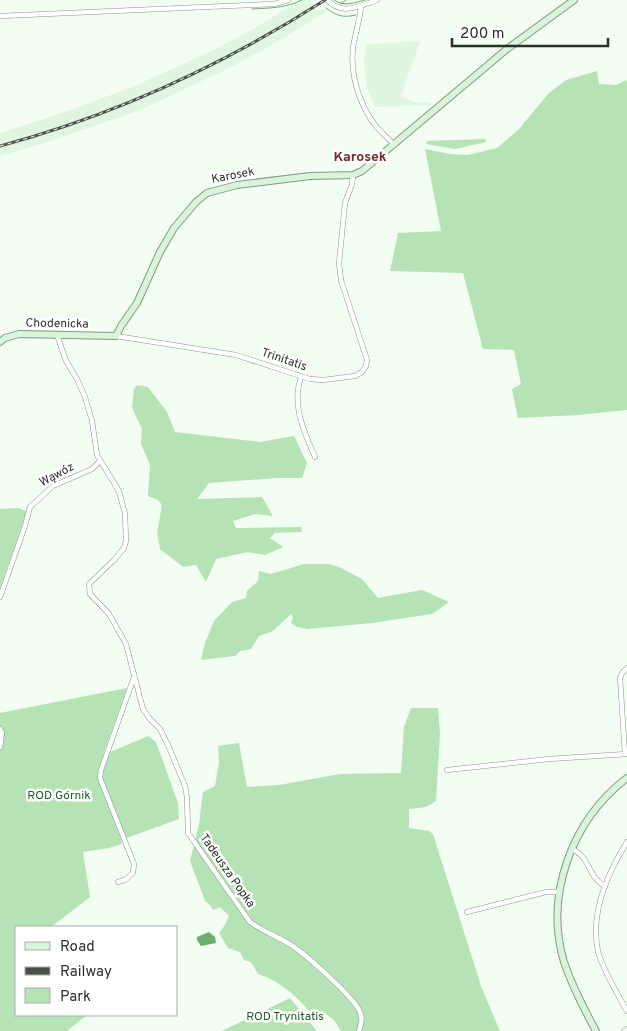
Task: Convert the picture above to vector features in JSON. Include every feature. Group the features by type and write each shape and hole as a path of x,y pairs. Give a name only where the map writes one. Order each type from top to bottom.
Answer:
{"street":[{"path":"0,16 274,4 288,0"},
{"path":"327,0 343,9 355,8 377,0"},
{"path":"353,175 362,172 507,49 574,0"},
{"path":"362,6 353,52 352,68 354,79 375,125 394,145"},
{"name":"Karosek","path":"116,336 136,303 160,252 174,228 196,202 208,193 220,188 237,185 310,176 353,175"},
{"name":"Trinitatis","path":"116,336 236,355 310,379 342,378 355,376 362,372 367,360 341,280 339,263 345,203 352,184 353,175"},
{"name":"Chodenicka","path":"0,342 5,338 19,334 116,336"},
{"name":"Tadeusza Popka","path":"56,335 66,361 85,397 92,420 97,456 119,491 125,514 126,541 114,560 89,584 88,589 90,594 109,614 126,644 143,709 160,729 185,786 188,833 250,922 291,945 336,983 352,1000 360,1010 362,1018 359,1031"},
{"path":"301,377 297,396 299,414 315,457"},
{"name":"Wąwóz","path":"0,597 30,507 53,486 92,469 100,461"},
{"path":"446,770 549,759 626,754 620,678 627,668"},
{"path":"118,882 125,880 133,873 134,864 100,778 100,770 135,676"},
{"path":"0,729 2,733 0,747"},
{"path":"596,1031 572,983 564,960 559,937 560,892 566,866 578,835 589,818 627,778"},
{"path":"627,842 605,886 596,925 599,953 627,1011"},
{"path":"572,849 585,858 594,878 605,886"},
{"path":"466,912 546,892 560,892"}],"shaded area":[{"path":"300,0 311,0 316,10 329,10 267,48 140,110 54,140 0,156 0,133 130,88 214,50 255,28"},
{"path":"420,41 401,96 414,102 431,102 430,105 375,107 366,85 364,60 367,44"},
{"path":"209,932 215,937 216,943 201,946 197,937"}],"green space":[{"path":"597,71 599,84 616,85 627,80 627,410 518,418 512,389 521,384 514,350 483,349 463,273 390,271 398,233 441,231 425,149 468,155 497,148 519,129 549,93 566,80"},
{"path":"485,139 486,142 455,149 426,144 427,141"},
{"path":"137,385 148,387 167,412 175,432 260,442 294,436 307,463 302,478 209,483 197,499 262,497 273,516 255,514 233,521 236,528 301,527 302,532 275,533 270,538 283,547 265,555 248,552 216,559 206,582 196,565 183,567 160,549 157,533 162,505 158,500 148,496 150,465 141,444 142,429 132,408 134,389"},
{"path":"19,508 27,512 0,588 0,509"},
{"path":"304,564 328,564 339,567 362,579 378,598 422,590 449,602 432,614 372,623 308,629 297,627 291,623 293,618 291,614 273,631 259,636 251,649 240,651 235,656 201,660 205,643 214,621 232,602 246,598 247,591 258,581 259,571 271,574"},
{"name":"ROD Górnik","path":"127,688 103,755 148,736 156,742 178,803 179,819 121,840 122,844 83,852 90,897 52,926 15,926 15,1016 86,1016 67,1031 0,1031 0,713"},
{"path":"411,708 438,708 440,734 436,801 426,807 409,809 409,828 429,831 433,834 482,989 500,1031 341,1031 334,1020 322,1011 312,1014 288,990 267,977 258,974 251,962 244,960 240,952 228,948 219,933 229,916 220,907 213,910 205,901 190,861 199,824 203,792 215,786 219,763 218,746 239,743 247,787 279,785 340,774 401,773 404,727"},
{"name":"ROD Trynitatis","path":"290,998 317,1031 222,1031"}],"waterway":[{"path":"252,9 284,6 302,0"},
{"path":"334,0 345,4 365,0"},
{"path":"340,4 346,0"},
{"path":"326,8 340,16 356,15"}],"railway":[{"path":"0,146 85,119 168,85 248,45 325,0"}],"district":[{"name":"Karosek","path":"360,157"}]}
